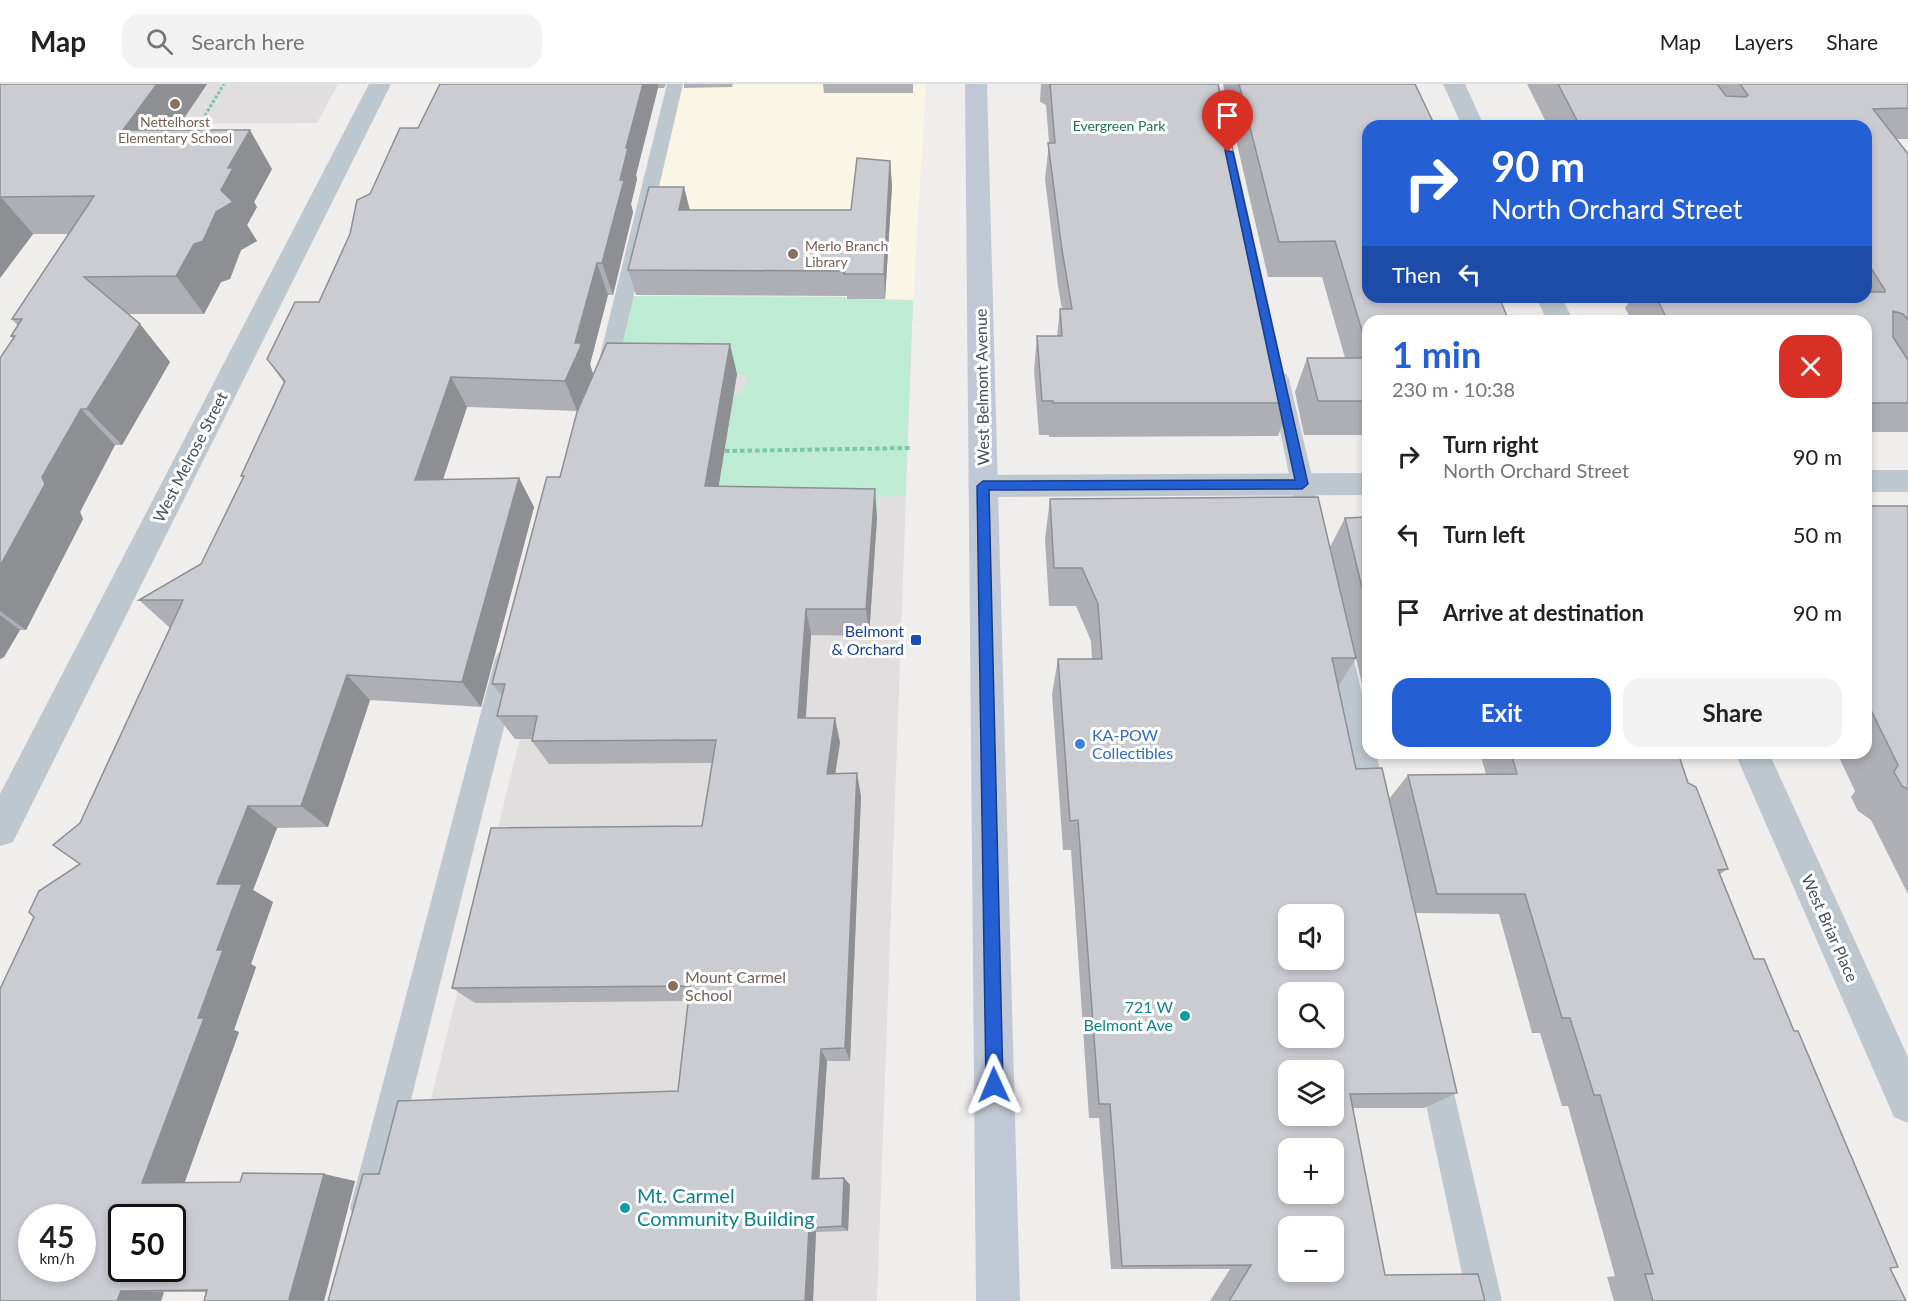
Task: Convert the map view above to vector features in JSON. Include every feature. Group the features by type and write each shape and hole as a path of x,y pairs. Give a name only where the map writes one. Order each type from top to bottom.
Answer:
{"main road":[{"name":"West Belmont Avenue","path":"976,84 998,1301"}],"street":[{"name":"West Melrose Street","path":"0,830 380,84"},
{"path":"1454,84 1470,120"},
{"path":"1872,481 1908,481"},
{"path":"983,486 1362,484"},
{"name":"West Briar Place","path":"1755,759 1908,1103"}],"lane":[{"path":"594,400 604,379 675,84"},
{"path":"1273,351 1318,553"},
{"path":"1333,623 1362,751"},
{"path":"361,1232 514,634"},
{"path":"1364,759 1378,822"},
{"path":"1428,1044 1485,1301"}],"path":[{"path":"173,130 196,130 224,84"},
{"path":"725,452 912,448"}],"shaded area":[{"name":"Nettelhorst Elementary School","path":"37,84 338,84 317,123 5,124"},
{"path":"677,84 926,84 913,300 845,299 844,294 629,296"},
{"name":"Mount Carmel School","path":"846,297 846,299 913,300 877,1301 381,1301 610,374"}],"green space":[{"path":"629,296 846,297 846,299 913,300 905,496 878,497 877,518 677,515 685,474 721,474 734,393 743,393 747,375 610,374"}],"building":[{"path":"0,84 157,84 123,130 250,130 228,168 233,168 221,190 233,202 216,212 203,241 194,244 176,276 84,277 140,324 87,409 81,409 42,477 45,484 0,566 0,358 15,336 11,336 22,319 12,319 94,196 0,197"},
{"path":"440,84 643,84 626,148 628,148 620,180 624,180 602,263 597,263 575,343 581,343 580,348 565,381 451,377 415,480 519,478 462,682 347,675 301,806 248,806 217,884 242,884 217,950 223,950 198,1018 204,1018 142,1183 240,1182 243,1173 324,1174 289,1299 291,1301 204,1301 207,1290 121,1291 117,1301 0,1301 0,989 34,917 29,912 39,891 80,864 53,845 80,823 183,600 139,600 201,564 244,476 241,476 285,381 267,359 295,302 319,302 350,234 357,200 370,194 400,128 418,128"},
{"path":"1050,84 1218,84 1290,403 1053,403 1053,401 1042,401 1037,336 1062,336 1060,309 1072,309 1048,143 1055,143"},
{"path":"1239,84 1415,84 1432,120 1362,120 1362,303 1502,303 1506,315 1362,315 1362,331 1335,241 1279,242"},
{"path":"1558,84 1717,84 1726,96 1746,97 1748,95 1740,84 1908,84 1908,108 1873,109 1908,154 1908,320 1903,314 1893,311 1893,337 1908,360 1908,403 1872,403 1872,315 1665,315 1659,303 1872,303 1872,292 1885,292 1872,270 1872,120 1577,120"},
{"path":"857,158 890,161 884,274 844,274 845,271 628,270 649,187 684,187 679,210 851,210"},
{"name":"Mount Carmel School","path":"607,343 730,344 705,486 875,489 866,609 806,609 798,718 835,718 827,774 857,773 845,1048 821,1049 812,1179 844,1178 842,1226 809,1228 805,1301 328,1301 363,1174 379,1174 398,1101 678,1091 690,986 452,988 491,828 702,826 716,740 532,741 537,716 497,716 505,684 492,684 546,480 547,477 560,477 577,412"},
{"path":"1307,358 1362,358 1362,401 1318,401"},
{"path":"1318,497 1356,658 1332,658 1356,769 1382,768 1457,1093 1350,1094 1385,1275 1478,1274 1485,1301 1229,1301 1251,1265 1122,1266 1110,1104 1099,1104 1078,820 1070,821 1058,659 1102,659 1098,604 1082,568 1054,568 1050,499"},
{"path":"1872,506 1908,506 1908,789 1902,786 1894,772 1898,765 1872,712"},
{"path":"1362,517 1362,587 1345,518"},
{"path":"1513,759 1680,759 1688,783 1696,787 1728,869 1718,870 1754,959 1764,959 1794,1031 1798,1031 1898,1267 1890,1268 1906,1301 1653,1301 1645,1274 1653,1274 1600,1095 1594,1095 1570,1018 1562,1018 1525,894 1437,894 1408,775 1517,774"}],"place":[{"name":"Nettelhorst Elementary School","path":"175,104"},
{"name":"Merlo Branch Library","path":"793,254"},
{"name":"Belmont & Orchard","path":"916,640"},
{"name":"KA-POW Collectibles","path":"1080,744"},
{"name":"Mount Carmel School","path":"673,986"},
{"name":"721 W Belmont Ave","path":"1185,1016"},
{"name":"Mt. Carmel Community Building","path":"625,1208"}],"route":[{"path":"994,1085 983,486 1302,484 1228,152"}],"park label":[{"name":"Evergreen Park","path":"1119,126"}]}
